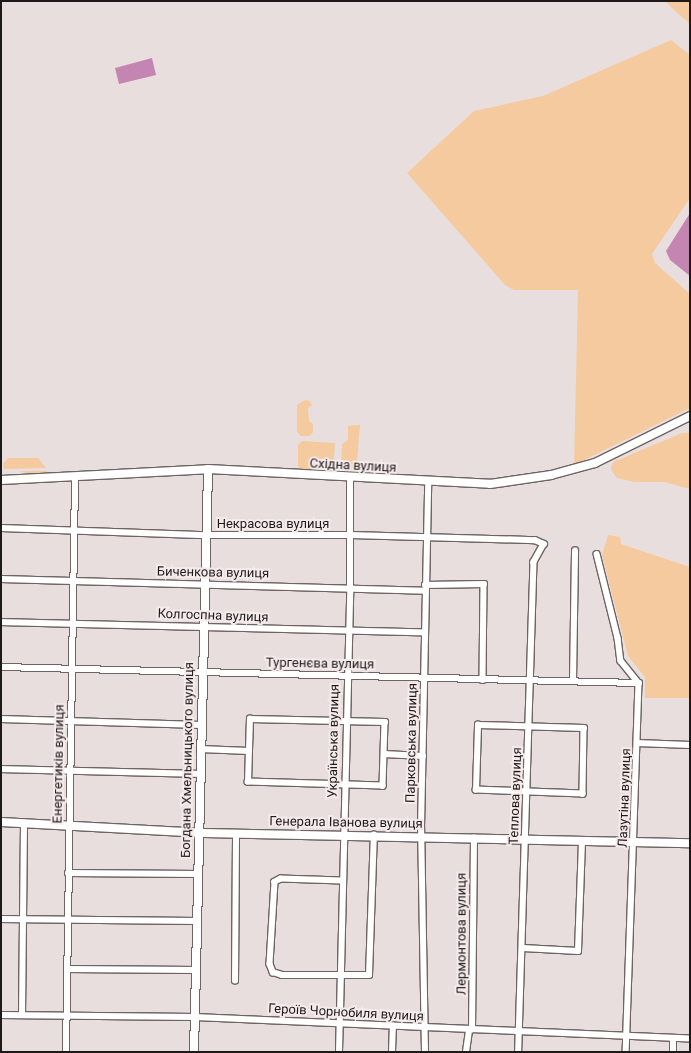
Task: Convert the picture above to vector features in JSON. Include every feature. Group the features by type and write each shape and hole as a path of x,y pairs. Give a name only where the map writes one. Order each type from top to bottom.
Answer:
{"street":[{"name":"Східна вулиця","path":"1,480 208,470 428,483 490,484 527,480 570,471 612,455 690,416"},
{"name":"Богдана Хмельницького вулиця","path":"194,1052 198,832 208,470"},
{"name":"Енергетиків вулиця","path":"66,1052 75,476"},
{"name":"Українська вулиця","path":"339,1052 347,631 350,588 350,478"},
{"name":"Парковська вулиця","path":"425,1052 421,836 428,483"},
{"name":"Некрасова вулиця","path":"1,528 206,535 351,535 535,540 544,544"},
{"name":"Теплова вулиця","path":"519,1052 534,562 544,544"},
{"path":"573,681 575,551"},
{"path":"597,554 618,638 621,661 639,684"},
{"name":"Биченкова вулиця","path":"1,579 350,588 425,588 484,584 483,680"},
{"name":"Колгоспна вулиця","path":"1,622 425,632"},
{"name":"Тургенєва вулиця","path":"1,667 483,680 573,681 639,684"},
{"name":"Лазутіна вулиця","path":"626,1052 639,684"},
{"path":"1,719 201,725"},
{"path":"250,719 385,722 383,786 248,782 249,751 250,719"},
{"path":"478,725 530,727 584,728 583,794 476,790 478,725"},
{"path":"637,743 690,745"},
{"path":"200,749 249,751"},
{"path":"384,754 423,756"},
{"path":"1,769 200,774"},
{"name":"Генерала Іванова вулиця","path":"1,822 236,834 374,835 690,843"},
{"path":"22,1015 24,823"},
{"path":"235,981 236,834"},
{"path":"342,881 280,880 275,882 270,964 273,972 282,975 366,976 371,970 374,835"},
{"name":"Лермонтова вулиця","path":"466,1052 471,1030 474,838"},
{"path":"523,948 578,951 582,841"},
{"path":"68,873 198,874"},
{"path":"1,919 67,921 196,921"},
{"path":"67,968 196,970"},
{"name":"Героїв Чорнобиля вулиця","path":"1,1015 195,1017 690,1039"},
{"path":"392,1052 393,1026"},
{"path":"673,1052 674,1039"}],"shaded area":[{"path":"665,1 690,1 690,24 674,10"},
{"path":"671,40 690,55 690,198 652,254 655,263 690,294 690,408 574,465 578,290 514,290 505,285 407,173 474,111 543,96"},
{"path":"152,58 156,75 119,84 115,68"},
{"path":"690,213 690,276 670,260 666,251"},
{"path":"305,400 310,401 312,405 308,408 309,421 313,424 313,432 310,436 300,436 297,431 297,405"},
{"path":"360,425 356,474 346,473 341,466 342,444 348,440 348,426"},
{"path":"682,433 690,433 690,489 664,482 634,482 617,478 613,473 611,468 613,462"},
{"path":"302,441 335,443 333,468 329,472 302,471 298,466 298,445"},
{"path":"8,458 38,458 46,468 4,469 3,464"},
{"path":"19,471 47,471 45,474 32,474"},
{"path":"608,535 620,537 621,544 690,567 690,698 645,698 645,677 628,656 602,555"}]}
